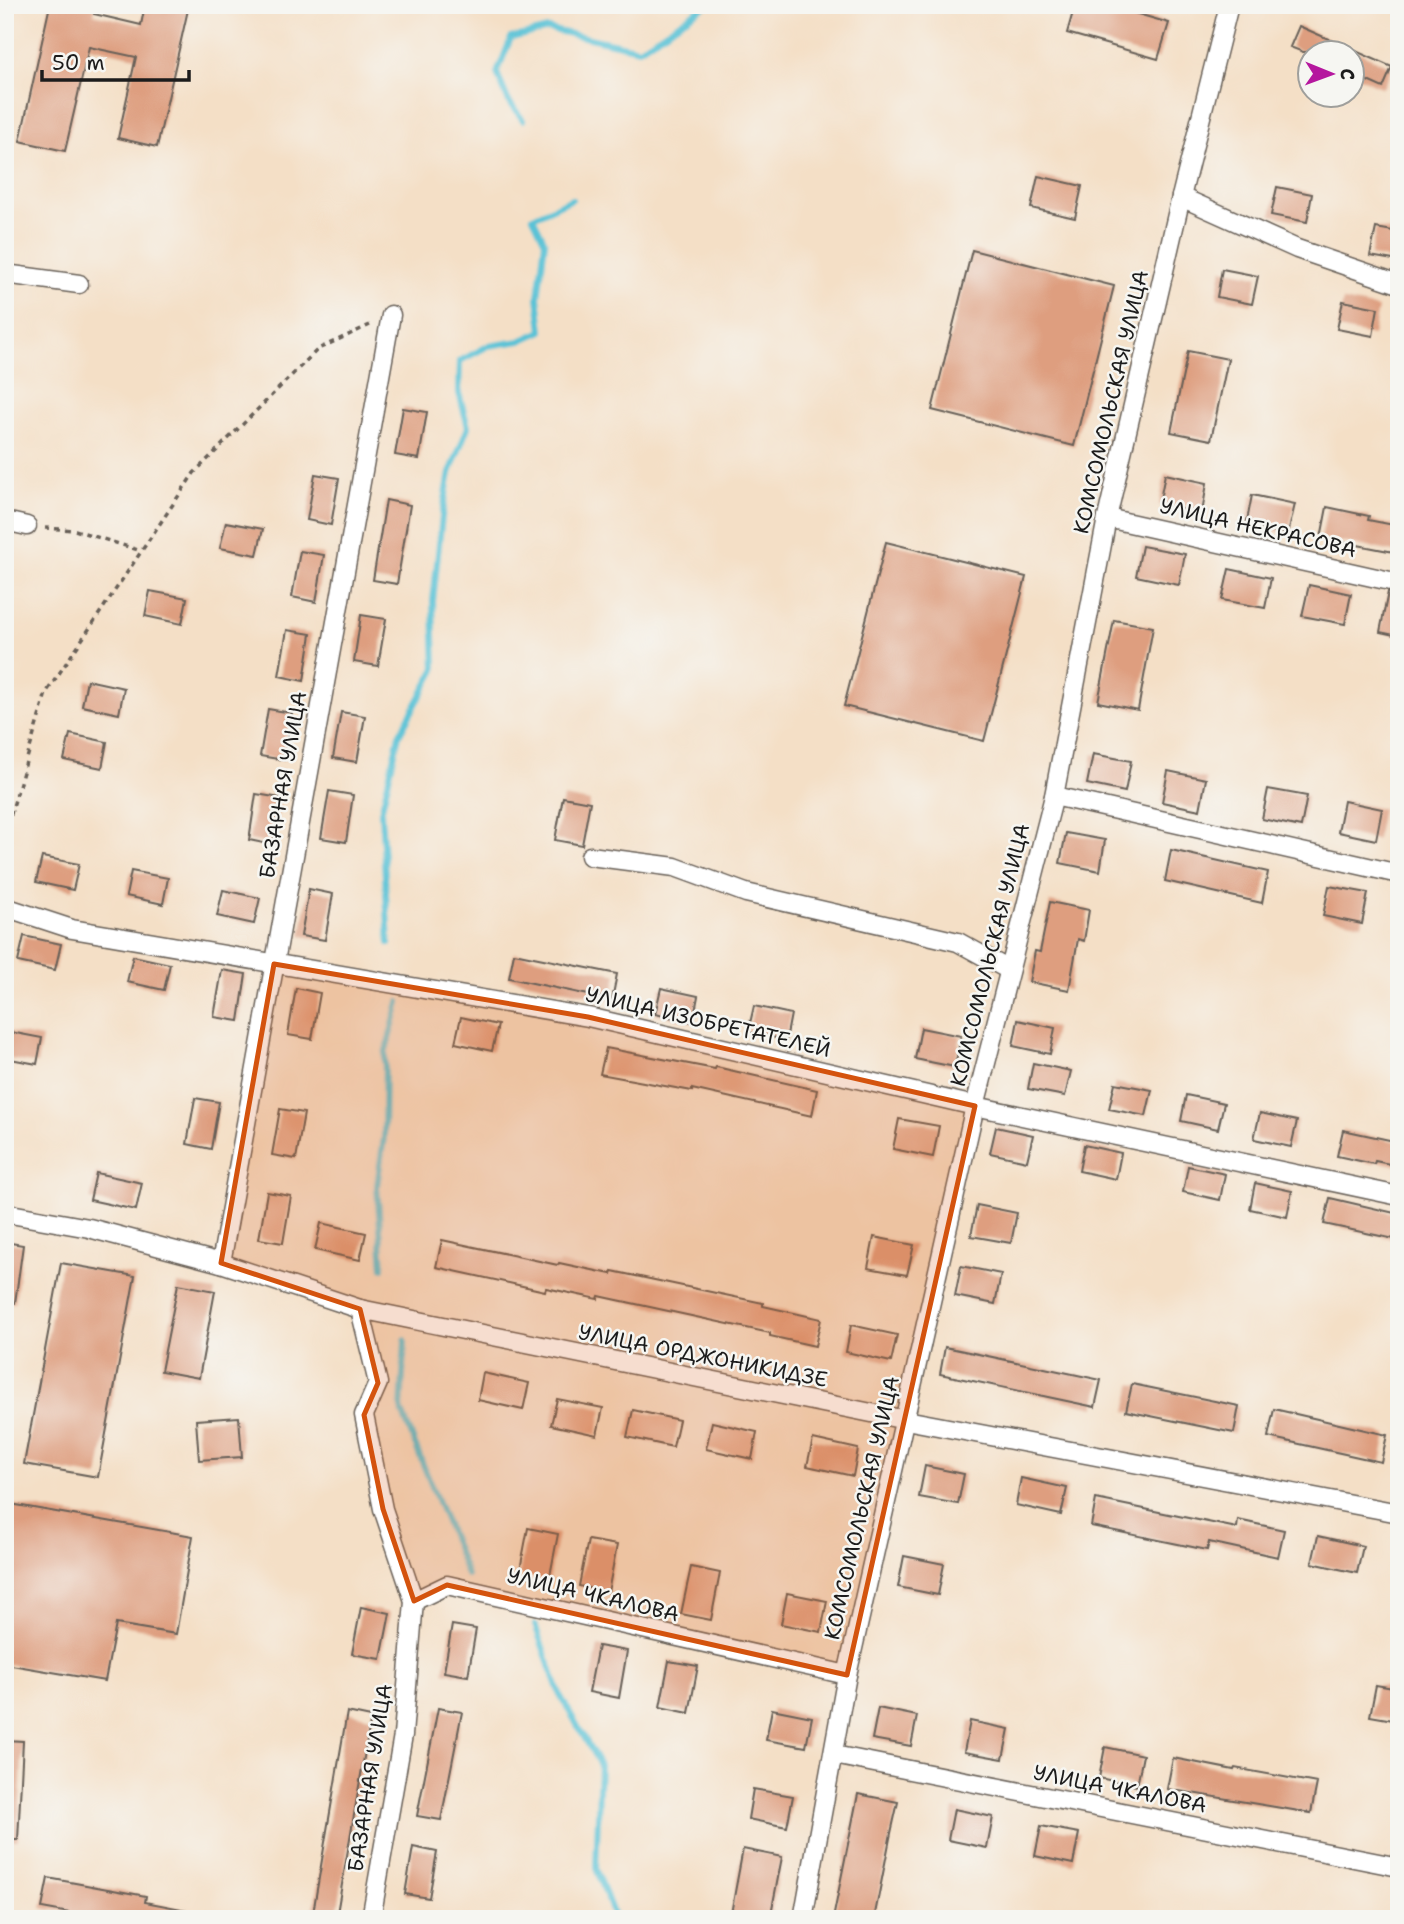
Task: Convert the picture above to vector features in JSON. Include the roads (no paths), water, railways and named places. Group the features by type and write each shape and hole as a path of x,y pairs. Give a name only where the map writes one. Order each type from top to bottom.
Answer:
{"street":[{"name":"КОМСОМОЛЬСКАЯ УЛИЦА","path":"803,1919 847,1675 975,1106 1054,796 1107,518 1181,197 1229,5"},
{"path":"1181,197 1297,249 1399,284"},
{"path":"5,274 79,284"},
{"name":"БАЗАРНАЯ УЛИЦА","path":"220,1263 391,315"},
{"name":"УЛИЦА НЕКРАСОВА","path":"1107,518 1399,583"},
{"path":"5,521 27,526"},
{"path":"1054,796 1399,874"},
{"path":"590,856 675,867 746,893 958,942 1009,970"},
{"name":"УЛИЦА ИЗОБРЕТАТЕЛЕЙ","path":"5,907 72,929 588,1017 975,1106 1399,1196"},
{"name":"УЛИЦА ОРДЖОНИКИДЗЕ","path":"5,1213 89,1228 220,1263 360,1309 906,1420 1399,1513"},
{"path":"360,1309 378,1383 364,1415 383,1508 414,1601"},
{"name":"УЛИЦА ЧКАЛОВА","path":"414,1601 447,1585 847,1675"},
{"name":"БАЗАРНАЯ УЛИЦА","path":"371,1919 403,1735 414,1601"},
{"name":"УЛИЦА ЧКАЛОВА","path":"834,1755 1399,1867"}],"waterway":[{"path":"523,120 508,100 497,73 511,38 548,29 639,49 706,5"},
{"path":"389,943 381,812 399,735 435,670 433,601 442,516 450,473 468,427 459,393 460,361 488,346 520,341 542,331 538,297 545,242 533,217 572,199"},
{"path":"383,1268 377,1186 384,1137 385,1054 399,1002"},
{"path":"405,1340 401,1409 467,1575"},
{"path":"535,1625 560,1695 600,1765 596,1868 615,1919"}]}
